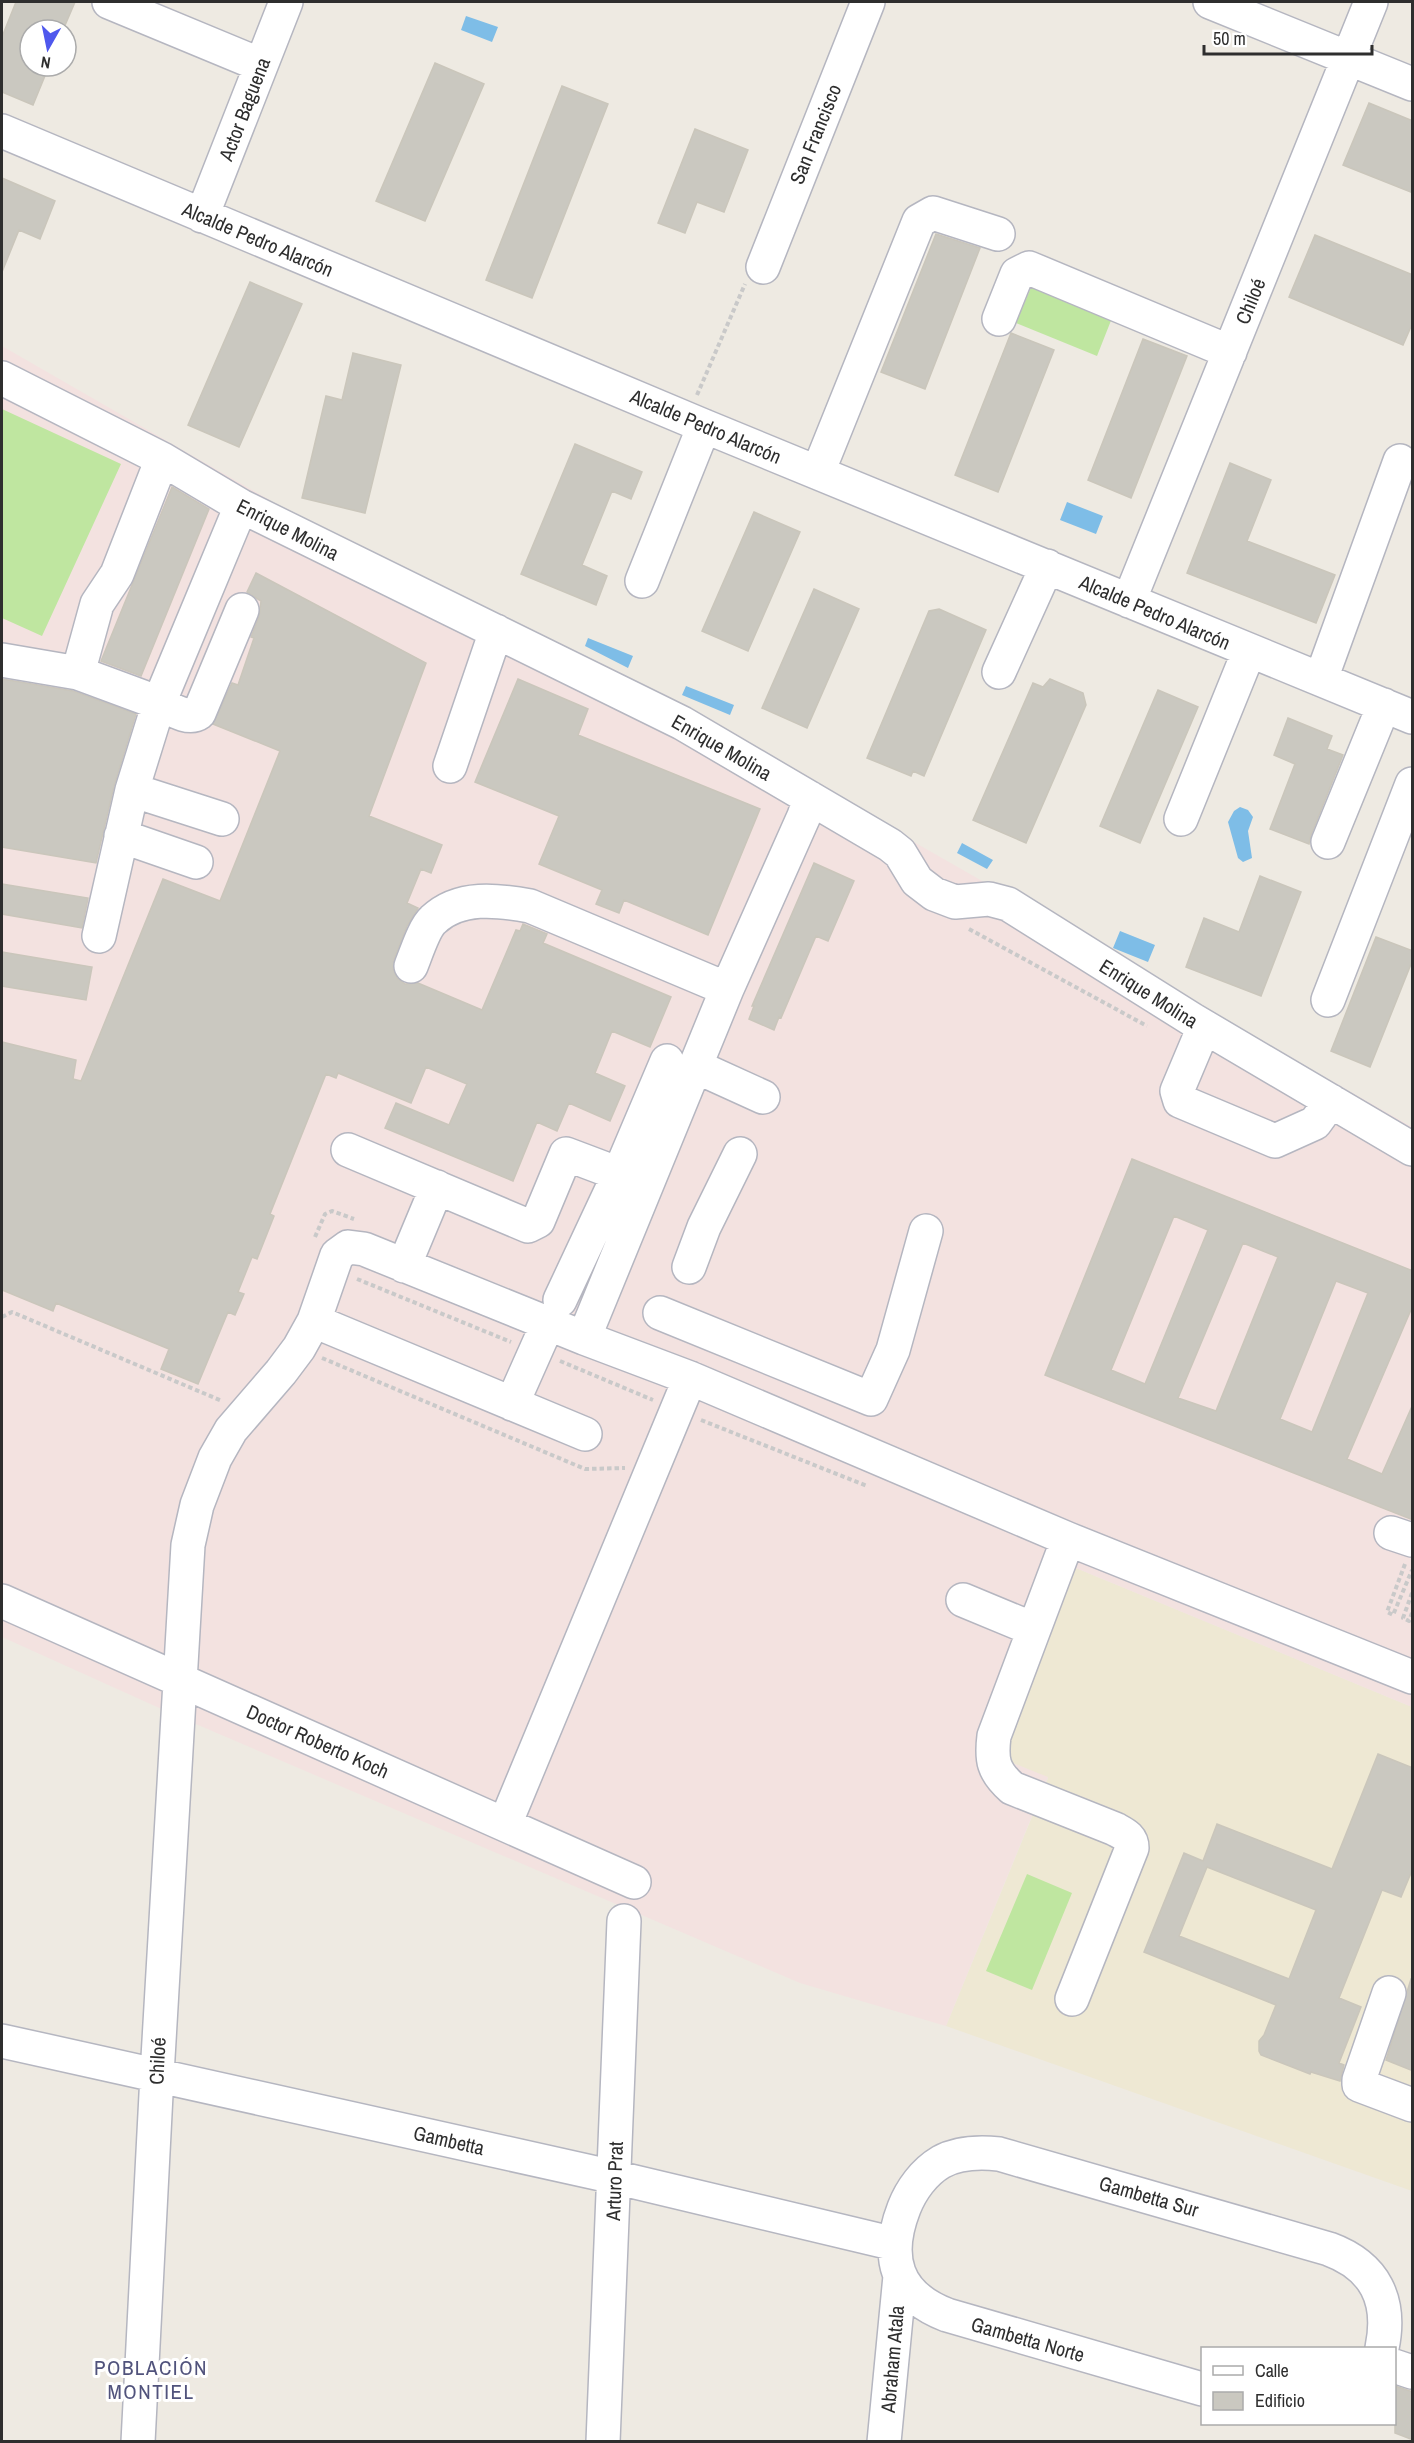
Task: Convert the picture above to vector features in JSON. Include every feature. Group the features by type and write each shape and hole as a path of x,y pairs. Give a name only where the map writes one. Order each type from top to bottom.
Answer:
{"street":[{"path":"109,2 261,65"},
{"name":"Actor Baguena","path":"202,216 286,2"},
{"name":"San Francisco","path":"763,267 868,2"},
{"name":"Chiloé","path":"1129,600 1371,2"},
{"path":"1216,3 1413,84"},
{"name":"Alcalde Pedro Alarcón","path":"2,131 695,422 1398,711"},
{"path":"818,472 919,221 933,213 998,234"},
{"path":"999,319 1017,274 1029,268 1230,352"},
{"name":"Enrique Molina","path":"2,378 162,459 241,506 682,723 890,844 900,853 917,881 934,894 955,902 989,899 1008,904 1204,1027 1413,1149"},
{"path":"642,581 695,422"},
{"path":"78,673 97,604 117,574 162,459"},
{"path":"1321,679 1400,461"},
{"path":"99,936 132,790 159,703 241,506"},
{"path":"999,672 1047,566"},
{"path":"2,660 78,673 159,703 189,717 195,716 242,610"},
{"path":"450,766 496,632"},
{"path":"1181,819 1249,651"},
{"path":"1328,842 1398,711"},
{"path":"1328,1000 1413,784"},
{"path":"132,790 222,819"},
{"path":"512,1404 618,1174 726,989 810,798"},
{"path":"121,836 196,862"},
{"path":"411,966 431,921 451,908 472,901 506,901 530,906 726,989"},
{"path":"1204,1027 1178,1091 1180,1101 1275,1141 1315,1123 1331,1101"},
{"path":"682,1064 763,1097"},
{"path":"584,1338 682,1064"},
{"path":"348,1150 528,1226 538,1221 566,1154 618,1174"},
{"path":"689,1267 704,1227 741,1154"},
{"path":"437,1187 404,1266 554,1312 584,1338 690,1378 1068,1539 1413,1677"},
{"path":"660,1313 871,1400 893,1350 926,1231"},
{"name":"Chiloé","path":"138,2442 177,1716 188,1545 192,1522 215,1458 231,1431 291,1360 314,1321 337,1255 348,1247 364,1249 404,1266"},
{"path":"314,1321 585,1434"},
{"path":"505,1824 690,1378"},
{"path":"1068,1539 994,1736 992,1757 1000,1777 1012,1788 1115,1829 1127,1835 1132,1842 1132,1848 1072,1999"},
{"path":"963,1600 1033,1629"},
{"name":"Doctor Roberto Koch","path":"2,1601 634,1882"},
{"name":"Arturo Prat","path":"603,2442 624,1921"},
{"path":"1389,1993 1359,2085 1413,2105"},
{"name":"Gambetta","path":"2,2041 614,2177 894,2244"},
{"name":"Gambetta Sur","path":"894,2244 907,2201 930,2170 943,2161 967,2154 983,2152 1007,2155 1329,2249 1350,2258 1370,2277 1380,2293 1384,2323 1382,2347"},
{"name":"Gambetta Norte","path":"894,2244 900,2276 908,2289 919,2301 947,2315 1201,2388"},
{"name":"Abraham Atala","path":"884,2442 900,2276"},
{"path":"1396,2366 1413,2372"}],"path":[{"path":"695,422 747,280 763,267"},
{"path":"964,926 1148,1027"},
{"path":"2,1317 12,1312 248,1410"},
{"path":"1400,1536 1393,1545 1409,1551 1386,1612 1393,1615 1413,1570"},
{"path":"1413,1593 1403,1618 1409,1621 1413,1613"}],"shaded area":[{"path":"2,346 358,551 664,699 1412,1127 1412,1707 1071,1566 1002,1745 1010,1762 1048,1777 946,2026 800,1983 177,1716 2,1637"},
{"path":"1071,1566 1412,1707 1412,2191 946,2026 1048,1778 1010,1762 1002,1746"}],"green space":[{"path":"1032,285 1112,318 1097,356 1016,323"},
{"path":"2,409 121,464 42,636 2,618"},
{"path":"1027,1874 1072,1893 1032,1990 986,1971"}],"water":[{"path":"466,16 498,27 492,42 461,30"},
{"path":"1067,502 1103,516 1096,534 1060,520"},
{"path":"588,638 633,656 628,668 585,646"},
{"path":"686,686 734,705 730,715 682,695"},
{"path":"1240,807 1248,810 1253,817 1248,831 1252,858 1243,862 1238,858 1228,822 1234,811"},
{"path":"962,843 993,860 987,869 957,853"},
{"path":"1120,931 1155,945 1148,962 1113,948"}],"building":[{"path":"16,2 75,2 68,18 18,18 18,78 44,78 33,105 2,92 2,37"},
{"path":"435,63 484,84 425,221 376,201"},
{"path":"562,86 608,104 532,298 486,280"},
{"path":"1369,103 1413,121 1413,193 1343,165"},
{"path":"695,129 748,150 724,212 697,202 685,233 658,223"},
{"path":"2,178 55,201 40,239 19,230 2,272"},
{"path":"936,234 980,248 925,389 881,372"},
{"path":"1315,235 1413,275 1413,322 1403,345 1289,297"},
{"path":"250,282 302,304 239,447 188,425"},
{"path":"1011,333 1054,350 998,492 955,475"},
{"path":"1143,339 1187,356 1131,498 1088,480"},
{"path":"353,353 401,365 365,513 302,498 326,396 342,400"},
{"path":"575,444 642,472 631,499 612,491 582,565 607,576 596,605 521,574"},
{"path":"1230,463 1271,480 1247,541 1335,575 1316,623 1187,573"},
{"path":"172,487 209,509 141,676 101,661"},
{"path":"754,512 800,532 748,651 702,631"},
{"path":"256,573 426,663 369,816 442,845 431,873 421,869 407,903 418,908 407,926 394,959 393,969 397,978 405,984 418,983 482,1010 516,930 520,931 523,924 547,934 543,943 671,997 650,1047 612,1031 595,1073 625,1086 610,1121 569,1103 557,1131 537,1122 513,1181 385,1128 396,1103 449,1125 467,1084 426,1067 411,1103 338,1073 336,1078 326,1074 270,1214 274,1216 257,1259 252,1257 238,1292 244,1294 235,1315 228,1312 198,1384 161,1369 169,1349 56,1303 53,1311 2,1290 2,1042 76,1060 73,1079 81,1081 163,879 220,901 280,751 213,724 232,683 238,685 254,638 251,637 259,617 261,601 247,592"},
{"path":"814,589 859,609 807,728 762,708"},
{"path":"939,609 986,630 924,776 913,771 911,776 867,758 929,611"},
{"path":"2,679 73,691 136,714 114,786 96,863 2,847"},
{"path":"518,679 588,709 578,735 760,809 708,935 624,900 619,913 596,904 602,890 539,864 559,816 475,782"},
{"path":"1050,679 1083,693 1086,705 1026,843 973,820 1033,683 1043,687"},
{"path":"1158,690 1198,707 1140,843 1100,826"},
{"path":"1288,718 1332,736 1327,749 1343,755 1309,844 1270,829 1295,764 1274,755"},
{"path":"814,863 854,881 828,941 816,936 774,1030 749,1019 754,1006 752,1006"},
{"path":"1260,876 1301,892 1261,996 1186,967 1204,918 1239,932"},
{"path":"2,884 88,898 82,928 2,914"},
{"path":"1376,937 1413,951 1413,959 1370,1067 1331,1051"},
{"path":"2,952 92,967 86,1000 2,986"},
{"path":"1132,1159 1413,1271 1413,1305 1347,1459 1382,1474 1413,1404 1413,1520 1045,1375","holes":["1174,1216 1208,1230 1145,1384 1111,1370","1243,1243 1278,1257 1216,1411 1178,1398","1336,1281 1368,1293 1312,1432 1280,1419"]},
{"path":"1378,1754 1413,1768 1413,1868 1401,1897 1382,1890 1339,1998 1361,2007 1339,2063 1344,2065 1340,2081 1311,2072 1310,2074 1261,2055 1259,2041 1264,2035 1276,2005 1144,1952 1184,1853 1203,1861 1217,1824 1332,1869","holes":["1207,1867 1316,1910 1289,1979 1179,1936"]},
{"path":"1411,1979 1413,1980 1413,2071 1386,2060"},
{"path":"1396,2386 1413,2392 1413,2440 1395,2433"}],"district":[{"name":"POBLACIÓN MONTIEL","path":"151,2379"}]}
